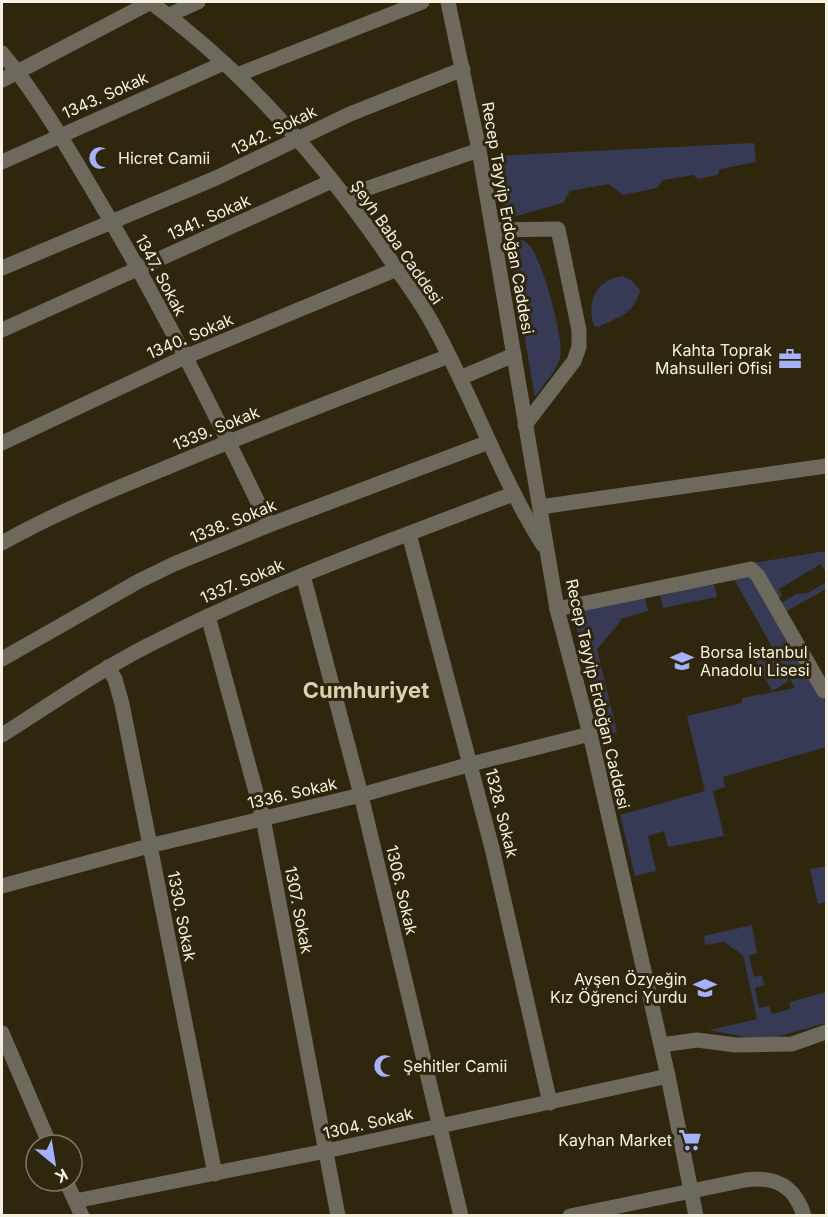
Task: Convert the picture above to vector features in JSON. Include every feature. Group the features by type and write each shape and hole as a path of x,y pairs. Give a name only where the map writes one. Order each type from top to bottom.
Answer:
{"street":[{"path":"2,80 151,2"},
{"name":"Şeyh Baba Caddesi","path":"151,2 237,75 296,138 345,196 430,320 460,378 513,494 548,552"},
{"path":"169,15 198,2"},
{"path":"237,75 422,2"},
{"name":"Recep Tayyip Erdoğan Caddesi","path":"448,2 479,150 557,609 590,734 668,1076 696,1215"},
{"name":"1347. Sokak","path":"2,53 60,134 112,223 229,441 270,525"},
{"name":"1343. Sokak","path":"2,162 60,134 224,63"},
{"name":"1342. Sokak","path":"2,268 225,174 296,138 381,101 463,69"},
{"path":"345,196 479,150"},
{"name":"1341. Sokak","path":"2,330 332,181"},
{"path":"492,230 558,229 579,330 579,347 574,360 525,425"},
{"name":"1340. Sokak","path":"2,444 184,357 397,269"},
{"path":"460,378 514,355"},
{"name":"1339. Sokak","path":"2,543 76,506 229,441 449,356"},
{"name":"1338. Sokak","path":"2,659 139,581 174,564 489,442"},
{"path":"540,507 826,466"},
{"name":"1337. Sokak","path":"2,735 108,667 208,616 303,574 513,494"},
{"name":"1328. Sokak","path":"409,534 471,764 512,928 550,1103"},
{"path":"557,609 751,569 758,576 824,692"},
{"name":"1306. Sokak","path":"303,574 361,795 461,1215"},
{"name":"1307. Sokak","path":"208,616 263,818 338,1215"},
{"name":"1330. Sokak","path":"108,667 115,679 122,704 215,1174"},
{"name":"1336. Sokak","path":"2,886 149,846 361,795 590,734"},
{"path":"661,1045 697,1040 736,1045 792,1044 826,1032"},
{"path":"2,1033 45,1133"},
{"name":"1304. Sokak","path":"75,1201 326,1151 668,1076"},
{"path":"570,1215 765,1178 782,1185 796,1196 804,1215"},
{"path":"71,1193 82,1215"}],"shaded area":[{"path":"754,143 756,162 720,169 717,175 698,179 693,175 663,180 657,188 623,195 609,184 570,191 563,203 505,219 494,156"},
{"path":"522,240 530,246 540,267 556,318 561,349 556,368 535,397 508,241"},
{"path":"623,276 632,281 640,290 634,305 625,314 599,327 594,326 592,308 596,293 606,282"},
{"path":"826,551 826,573 821,564 779,589 782,596 775,600 753,563"},
{"path":"751,575 826,703 826,747 723,777 725,787 713,791 724,836 668,847 664,831 648,836 656,871 635,876 620,815 705,791 687,716 742,703 742,698 795,688 734,579"},
{"path":"826,582 826,589 783,613 778,605 796,594 808,593"},
{"path":"714,583 717,597 663,608 660,595"},
{"path":"645,598 648,611 620,619 621,621 597,649 617,732 602,736 573,613"},
{"path":"770,649 789,681 772,691 754,658"},
{"path":"826,866 826,902 818,904 810,869"},
{"path":"752,925 757,953 749,956 754,977 762,975 764,985 755,988 759,1008 769,1006 772,1014 790,1009 790,1002 826,992 826,1023 776,1037 750,1038 709,1030 757,1019 743,955 724,942 705,945 704,936"}],"place":[{"name":"Hicret Camii","path":"100,158"},
{"name":"Kahta Toprak Mahsulleri Ofisi","path":"790,359"},
{"name":"Borsa İstanbul Anadolu Lisesi","path":"682,661"},
{"name":"Ayşen Özyeğin Kız Öğrenci Yurdu","path":"705,988"},
{"name":"Şehitler Camii","path":"385,1066"},
{"name":"Kayhan Market","path":"690,1140"}],"district":[{"name":"Cumhuriyet","path":"366,690"}]}
